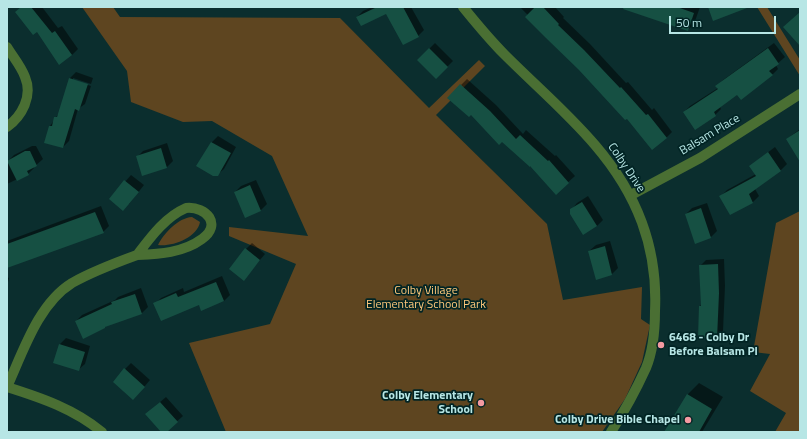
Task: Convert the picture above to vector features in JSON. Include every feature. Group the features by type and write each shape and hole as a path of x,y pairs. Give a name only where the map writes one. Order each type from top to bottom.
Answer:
{"street":[{"name":"Colby Drive","path":"463,7 504,54 595,145 612,167 630,195 641,218 654,266 656,293 655,320 646,367 635,391 611,432"},
{"path":"7,47 25,76 27,82 27,99 23,110 7,127"},
{"name":"Balsam Place","path":"630,195 700,158 800,94"},
{"path":"102,432 90,422 56,404 7,387 33,328 54,298 72,283 137,255 166,254 186,248 205,237 210,229 211,220 202,210 193,208 182,210 176,213 156,232 137,255"}],"green space":[{"name":"Colby Village Elementary School Park","path":"82,7 113,7 120,17 340,18 429,108 479,60 485,66 436,115 547,224 563,300 642,287 641,319 650,325 642,362 625,399 602,432 226,432 189,343 270,324 296,264 229,236 229,227 308,236 272,156 212,121 183,122 131,102 127,71"},
{"path":"757,7 767,7 800,60 800,76"},
{"path":"800,211 800,432 775,432 786,413 750,391 770,354 753,352 776,223"},
{"path":"192,217 200,222 194,233 177,243 158,245 172,227 182,220"}],"building":[{"path":"21,7 31,7 52,33 55,31 72,55 59,65 37,32 33,35 15,12"},
{"path":"377,7 403,7 419,37 403,45 386,14 361,26 356,17"},
{"path":"535,7 543,7 559,24 558,25 620,88 621,87 646,115 648,114 667,138 652,150 627,119 625,120 579,70 525,17"},
{"path":"624,7 677,7 694,13 688,31 623,9"},
{"path":"708,7 747,7 747,8 713,21"},
{"path":"800,12 800,46 783,27"},
{"path":"429,48 448,67 436,79 417,60"},
{"path":"768,48 779,64 769,71 773,75 741,100 737,95 714,112 716,116 695,130 683,112 718,89 715,86"},
{"path":"69,78 88,84 79,111 75,109 63,148 44,143 49,126 52,126 54,117 57,117"},
{"path":"460,84 490,111 516,139 520,135 548,161 549,160 569,183 556,195 530,166 502,142 499,145 471,115 469,117 447,98"},
{"path":"800,130 800,162 786,139"},
{"path":"211,142 231,153 218,176 213,176 196,166"},
{"path":"161,148 167,168 142,176 136,156"},
{"path":"25,151 30,151 37,166 27,171 29,175 17,181 7,161"},
{"path":"768,152 781,171 749,194 753,203 730,215 719,196 756,176 749,166"},
{"path":"124,180 139,192 123,211 109,199"},
{"path":"250,185 261,211 245,218 234,192"},
{"path":"582,202 597,226 583,235 570,214 570,209"},
{"path":"701,208 711,238 695,244 685,214"},
{"path":"95,212 104,233 7,268 7,244"},
{"path":"605,246 612,275 596,280 588,251"},
{"path":"245,248 260,260 244,281 229,269"},
{"path":"718,264 719,293 717,339 698,338 699,306 701,306 699,265"},
{"path":"216,282 224,301 201,311 199,305 161,321 153,303 176,293 178,297"},
{"path":"135,294 142,314 105,327 83,339 75,321 112,304 111,302"},
{"path":"59,344 85,352 79,371 53,363"},
{"path":"124,368 145,387 133,400 113,382"},
{"name":"Colby Drive Bible Chapel","path":"687,394 712,409 699,432 664,432"},
{"path":"160,402 178,422 167,432 161,432 145,414"}],"place":[{"name":"6468 - Colby Dr Before Balsam Pl","path":"661,345"},
{"name":"Colby Elementary School","path":"481,403"},
{"name":"Colby Drive Bible Chapel","path":"688,420"}]}
